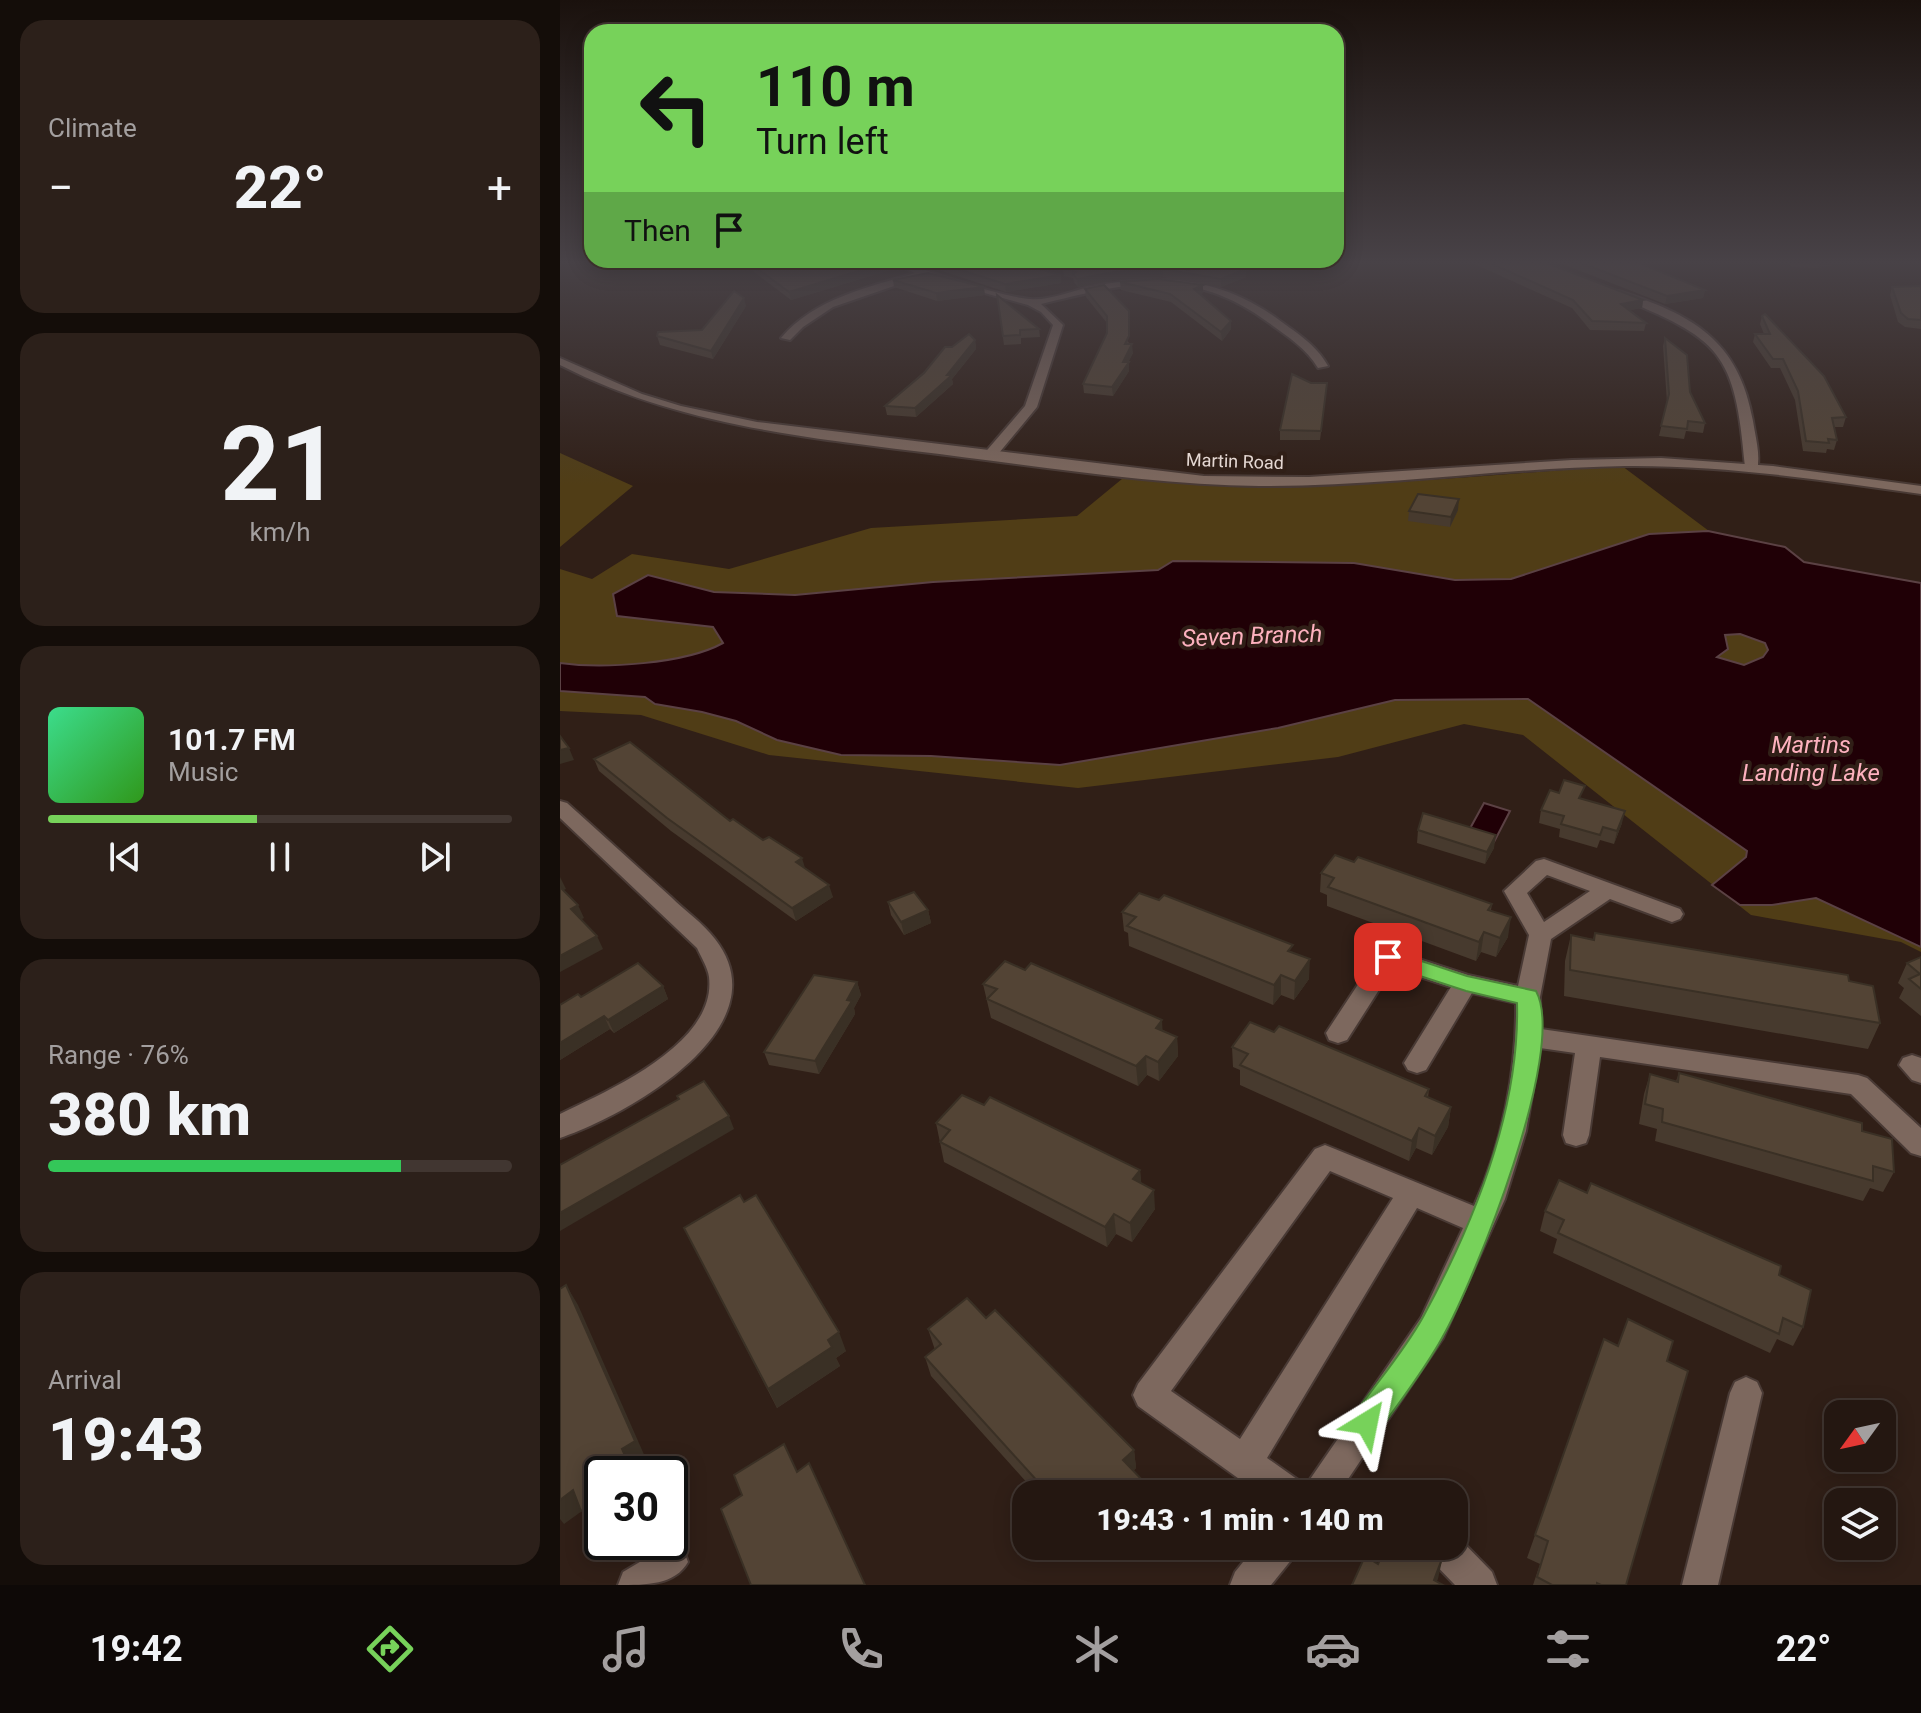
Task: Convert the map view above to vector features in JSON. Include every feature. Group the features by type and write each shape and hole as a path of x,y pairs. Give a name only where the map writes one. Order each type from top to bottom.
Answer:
{"street":[{"path":"989,456 1031,407 1057,337"},
{"path":"1293,337 1315,352 1322,366"},
{"path":"1703,337 1720,350 1748,421 1752,467"},
{"name":"Martin Road","path":"560,361 604,386 679,411 770,428 989,456 1243,483 1623,462 1752,467 1921,490"},
{"path":"560,807 707,944 719,961 724,984 718,1008 702,1035 682,1056 658,1075 560,1127"},
{"path":"1328,1480 1432,1328 1481,1222 1513,1131 1529,1037 1528,997 1540,935 1515,891 1544,866 1672,914"},
{"path":"1540,935 1608,890"},
{"path":"1338,1033 1388,957 1466,983 1528,997"},
{"path":"1417,1063 1466,983"},
{"path":"1529,1037 1858,1085 1921,1145"},
{"path":"1576,1135 1589,1046"},
{"path":"1269,1480 1149,1395 1325,1157 1481,1222"},
{"path":"1245,1463 1411,1193"},
{"path":"1700,1585 1746,1393"},
{"path":"1248,1585 1268,1560"},
{"path":"1456,1560 1479,1585"},
{"path":"636,1585 670,1562"}],"shaded area":[{"path":"560,453 633,486 560,547"},
{"name":"Martins Landing Lake","path":"1622,466 1709,531 1785,547 1804,562 1921,583 1921,952 1901,942 1751,915 1523,735 1464,724 1338,757 1078,788 769,755 641,715 560,711 560,569 592,579 632,554 729,569 871,528 1077,516 1128,474 1251,485 1313,485 1437,480"}],"water":[{"name":"Martins Landing Lake","path":"1708,531 1785,547 1804,562 1921,583 1921,947 1816,898 1772,905 1740,905 1712,885 1746,857 1747,851 1528,699 1395,700 1278,728 1060,765 931,756 841,755 777,740 736,721 655,704 645,697 560,691 560,663 643,663 688,656 723,643 713,627 617,616 613,594 648,575 714,592 795,595 933,582 1158,570 1173,561 1354,563 1455,580 1511,579 1649,534","holes":["1740,634 1765,643 1768,650 1763,657 1744,665 1717,657 1728,649 1725,635"]},
{"path":"1484,803 1510,811 1494,842 1467,834"}],"building":[{"path":"660,337 720,337 711,351"},
{"path":"965,337 975,340 947,375 952,375 915,408 885,406 924,373 945,347 952,347"},
{"path":"1105,337 1129,337 1125,344 1132,344 1123,362 1129,362 1112,387 1083,384"},
{"path":"1757,337 1787,337 1824,376 1846,417 1832,418 1837,440 1828,439 1829,443 1806,441 1798,391 1783,359 1773,359"},
{"path":"1665,338 1687,355 1690,392 1705,423 1688,421 1687,429 1661,426 1669,394"},
{"path":"1292,374 1311,383 1327,383 1321,431 1280,430"},
{"path":"1418,494 1459,499 1451,517 1409,511"},
{"path":"560,736 569,748 560,750"},
{"path":"630,742 730,821 733,819 763,840 769,837 802,858 796,862 829,885 792,908 667,818 594,759"},
{"path":"1564,780 1585,786 1579,798 1625,811 1617,831 1603,827 1600,835 1561,824 1564,816 1541,810 1550,790 1559,793"},
{"path":"1423,813 1496,835 1487,852 1418,830"},
{"path":"1335,855 1354,862 1358,857 1492,904 1488,910 1511,917 1500,938 1484,932 1479,942 1328,887 1334,878 1321,873"},
{"path":"560,887 578,905 571,909 597,936 560,956"},
{"path":"914,892 928,910 901,922 888,902"},
{"path":"1139,893 1159,900 1164,895 1293,945 1288,951 1310,959 1295,981 1281,975 1274,985 1127,926 1136,917 1122,912"},
{"path":"1595,933 1848,975 1849,981 1873,986 1880,1023 1570,970 1571,935 1594,940"},
{"path":"1921,957 1921,989 1909,979 1920,974 1907,963"},
{"path":"1005,961 1025,970 1031,963 1162,1020 1156,1028 1177,1037 1158,1062 1146,1056 1136,1066 987,999 997,989 983,984"},
{"path":"638,963 663,986 608,1020 604,1016 560,1043 560,1005 578,994 581,997"},
{"path":"814,975 857,982 847,1000 852,1001 815,1061 764,1052"},
{"path":"1250,1022 1274,1032 1279,1026 1429,1089 1425,1096 1451,1107 1435,1136 1419,1128 1412,1141 1240,1065 1248,1054 1232,1047"},
{"path":"1679,1073 1862,1123 1862,1131 1892,1139 1894,1172 1873,1166 1873,1181 1662,1122 1663,1109 1645,1104 1650,1074 1678,1082"},
{"path":"704,1081 729,1116 560,1213 560,1165 679,1099 677,1096"},
{"path":"962,1095 984,1105 990,1097 1140,1170 1133,1179 1154,1190 1130,1223 1114,1214 1105,1227 940,1142 950,1130 936,1123"},
{"path":"1559,1180 1587,1193 1591,1183 1781,1266 1779,1275 1811,1290 1803,1327 1783,1318 1779,1334 1558,1233 1564,1220 1545,1211"},
{"path":"740,1195 744,1202 756,1195 839,1332 828,1340 832,1347 768,1389 684,1228"},
{"path":"566,1285 635,1441 622,1449 625,1456 584,1456 584,1509 581,1511 573,1490 560,1500 560,1289"},
{"path":"967,1298 986,1318 995,1310 1134,1450 1123,1460 1142,1480 1036,1480 925,1357 941,1344 928,1329"},
{"path":"1628,1319 1673,1341 1667,1361 1688,1371 1626,1585 1552,1585 1537,1577 1548,1541 1535,1535 1604,1339 1618,1346"},
{"path":"784,1444 797,1472 809,1463 865,1585 751,1585 721,1509 742,1495 734,1475"},
{"path":"1363,1560 1378,1564 1380,1560 1442,1560 1434,1580 1443,1585 1352,1585"}],"route":[{"path":"1367,1423 1432,1328 1491,1199 1513,1131 1529,1037 1528,997 1466,983 1388,957"}],"water label":[{"name":"Seven Branch","path":"1252,636"}]}
